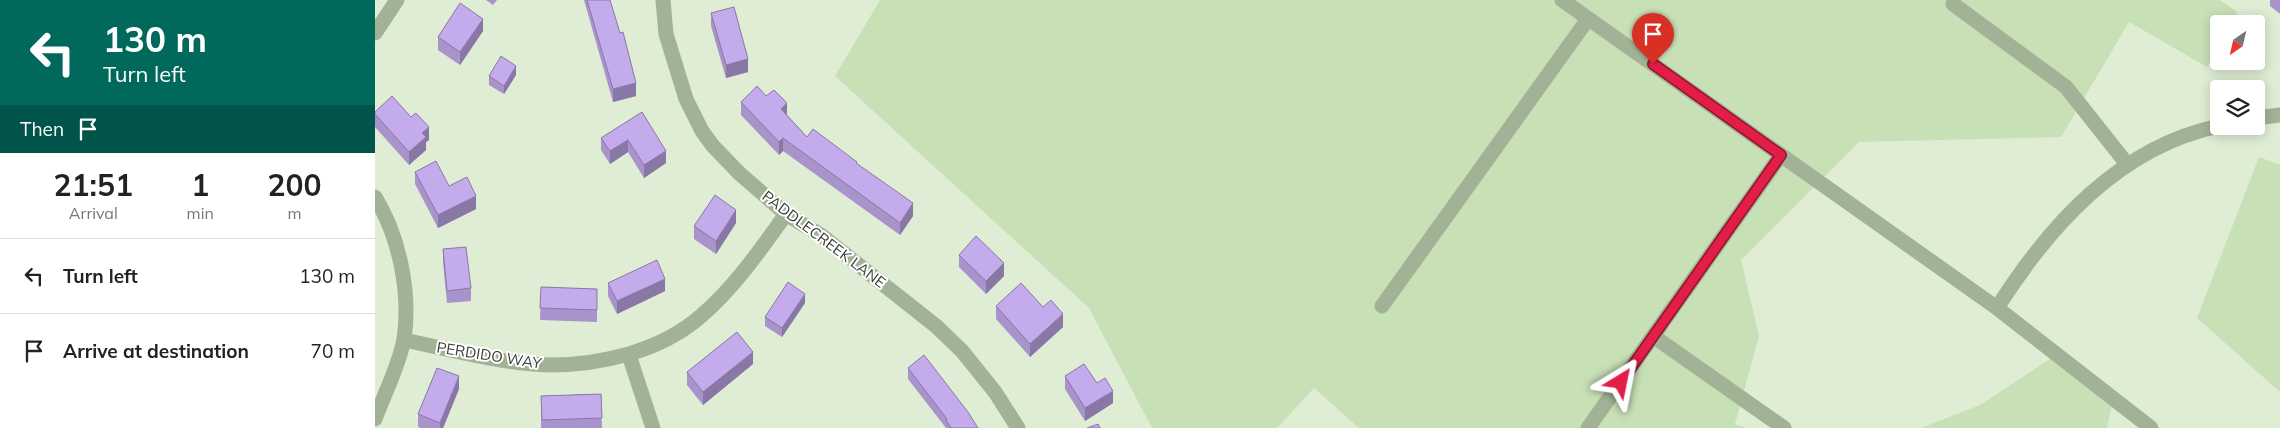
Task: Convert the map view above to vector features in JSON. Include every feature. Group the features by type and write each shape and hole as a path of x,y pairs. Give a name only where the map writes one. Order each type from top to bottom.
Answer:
{"street":[{"path":"375,33 397,0"},
{"name":"PADDLECREEK LANE","path":"663,0 666,34 686,99 702,131 713,146 739,173 786,214 822,236 936,326 962,351 989,385 1018,428"},
{"path":"1562,0 1997,308 2151,428"},
{"path":"1953,4 2066,87 2127,164"},
{"path":"1382,306 1588,19"},
{"path":"2265,117 2280,115"},
{"path":"1997,308 2048,236 2080,203 2127,164 2172,141 2210,129"},
{"path":"1588,428 1781,155"},
{"path":"375,197 391,232 401,266 405,320 404,340 375,419"},
{"name":"PERDIDO WAY","path":"404,340 513,361 548,365 581,364 629,354 672,336 701,317 747,269 786,214"},
{"path":"1653,336 1784,428"},
{"path":"629,354 653,428"}],"green space":[{"path":"880,0 2220,0 2237,12 2236,15 2210,15 2210,62 2207,67 2129,22 2061,137 1859,142 1741,260 1759,336 1735,424 1746,428 1359,428 1314,388 1277,428 1152,428 1089,308 835,76"},
{"path":"2259,157 2280,165 2280,392 2197,318"},
{"path":"2053,357 2113,401 2107,428 1921,428 1980,405"}],"building":[{"path":"587,0 610,0 620,33 623,32 636,83 613,89"},
{"path":"460,3 483,19 460,52 438,37"},
{"path":"734,7 748,59 726,65 711,13"},
{"path":"501,56 516,66 504,86 489,76"},
{"path":"757,86 766,96 774,90 787,103 781,109 807,137 813,129 856,163 913,203 900,223 783,138 779,142 741,102"},
{"path":"392,96 411,117 416,113 429,127 422,133 426,137 409,152 375,114"},
{"path":"642,112 666,151 644,165 628,140 610,151 601,138"},
{"path":"436,161 449,186 467,177 476,196 438,215 415,172"},
{"path":"715,195 736,210 716,241 694,226"},
{"path":"976,236 1004,263 986,281 959,255"},
{"path":"466,247 471,288 447,291 443,249"},
{"path":"657,260 665,279 617,301 608,283"},
{"path":"788,282 805,294 782,328 765,317"},
{"path":"1021,283 1043,307 1051,300 1063,314 1030,344 996,306"},
{"path":"541,287 597,289 597,310 540,308"},
{"path":"737,332 753,352 703,392 687,372"},
{"path":"924,355 978,428 951,428 947,419 908,368"},
{"path":"1084,364 1097,383 1105,378 1113,391 1085,408 1065,376"},
{"path":"437,368 459,376 440,423 418,414"},
{"path":"601,394 602,418 542,420 541,396"},
{"path":"1098,424 1100,428 1087,428"}],"route":[{"path":"1621,382 1781,155 1653,64"}]}
